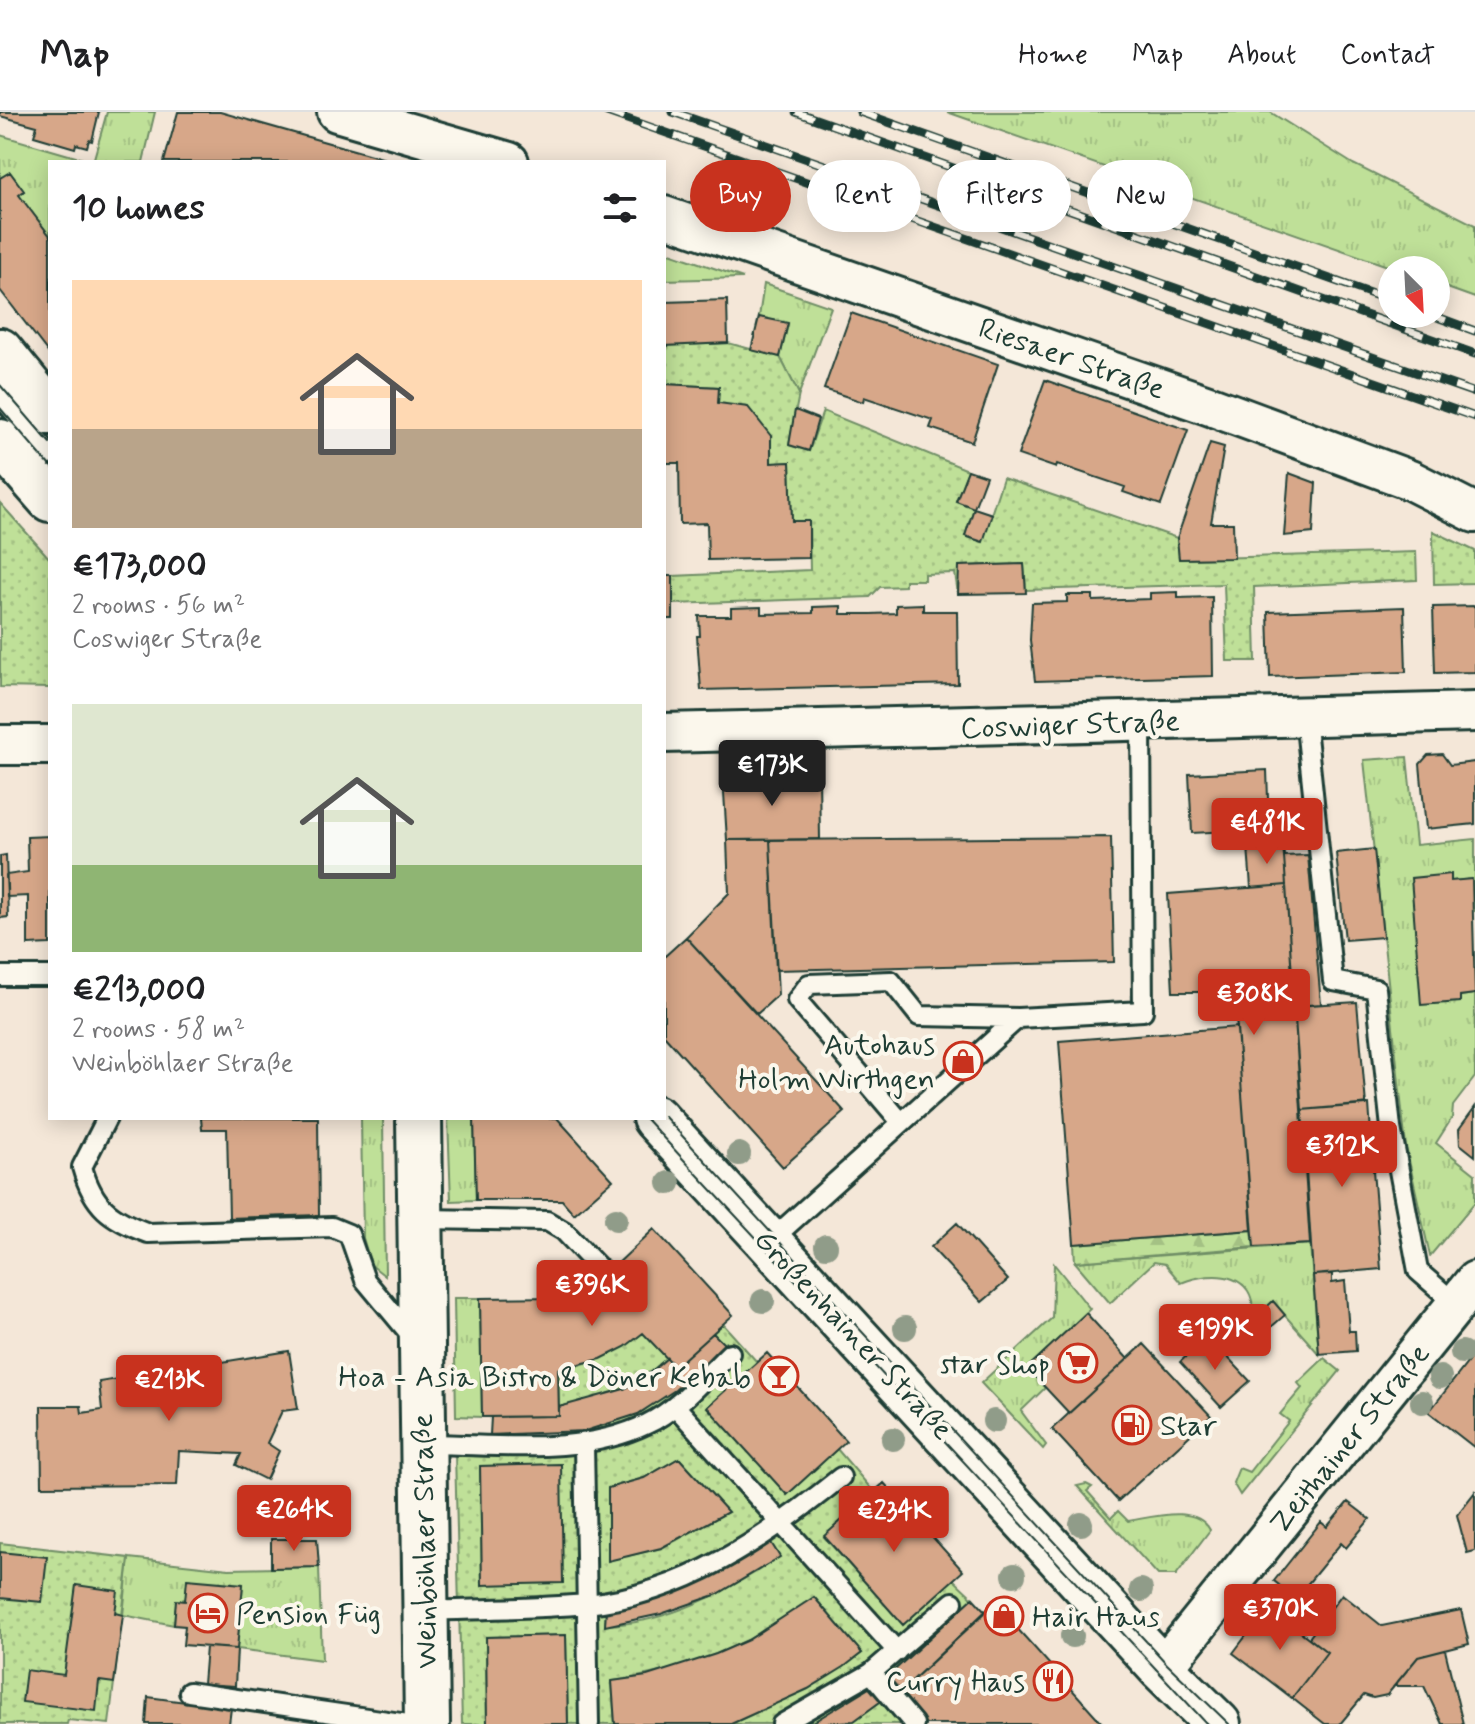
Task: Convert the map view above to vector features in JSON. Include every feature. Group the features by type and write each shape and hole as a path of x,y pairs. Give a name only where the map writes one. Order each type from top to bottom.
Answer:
{"main road":[{"path":"0,351 48,410"},
{"path":"0,442 48,497"},
{"name":"Weinböhlaer Straße","path":"419,1120 427,1724"},
{"name":"Großenhainer Straße","path":"657,1120 1162,1669 1198,1717"}],"street":[{"path":"337,112 495,160"},
{"name":"Riesaer Straße","path":"666,217 1208,405 1410,480 1475,513"},
{"name":"Coswiger Straße","path":"666,733 1475,712"},
{"path":"0,745 48,745"},
{"name":"Zeithainer Straße","path":"1162,1669 1466,1293"}],"lane":[{"path":"0,396 48,453"},
{"path":"1305,717 1333,981 1376,989 1391,1128 1418,1271 1466,1293"},
{"path":"901,1122 797,1000 809,984 891,981 919,1016 1018,1018 1143,1011 1141,723"},
{"path":"0,976 48,976"},
{"path":"770,1241 1018,1018"},
{"path":"106,1120 82,1167 90,1195 122,1224 148,1233 332,1227 349,1234 365,1280 422,1348"},
{"path":"421,1219 547,1221 564,1231 598,1267"},
{"path":"424,1444 584,1445 649,1424 675,1406 730,1353"},
{"path":"675,1406 897,1651"},
{"path":"584,1445 589,1724"},
{"path":"425,1611 588,1604 626,1597 739,1552 782,1524 841,1477"},
{"path":"782,1724 871,1673 953,1602"},
{"path":"871,1673 914,1724"},
{"path":"189,1692 408,1724"}],"green space":[{"path":"107,112 155,112 143,160 94,160"},
{"path":"947,112 1270,112 1353,164 1475,225 1475,298 1450,289 1450,256 1378,256 1378,263 1193,198 1193,160 1087,161"},
{"path":"0,135 86,160 48,160 48,233 19,195 24,191 10,172 0,178"},
{"path":"666,252 743,278 666,280"},
{"path":"764,284 831,307 799,394 780,357 788,324 759,317"},
{"path":"728,343 780,357 799,394 789,445 809,451 823,411 968,470 956,501 974,508 965,536 982,542 1003,478 1177,538 1179,559 1416,552 1417,580 1254,587 1256,661 1227,661 1224,584 1026,590 1024,564 960,566 958,594 955,573 924,574 924,580 905,580 905,586 880,587 870,597 673,604 673,576 810,570 809,521 792,521 790,462 771,463 771,436 718,403 719,387 666,384 666,346"},
{"path":"0,503 48,557 48,688 0,687"},
{"path":"1433,531 1475,551 1475,583 1434,584"},
{"path":"1407,757 1416,845 1475,839 1475,912 1472,879 1451,881 1450,874 1460,1002 1460,996 1475,994 1475,1077 1453,1106 1452,1118 1436,1143 1475,1174 1475,1202 1430,1256 1406,1147 1364,760"},
{"path":"361,1120 383,1120 385,1276 371,1265 363,1238"},
{"path":"448,1120 474,1120 476,1200 451,1201"},
{"path":"1252,1230 1254,1247 1075,1262 1074,1244"},
{"path":"1310,1244 1319,1354 1273,1302 1252,1321 1253,1305 1249,1293 1242,1284 1232,1279 1208,1276 1181,1283 1165,1264 1154,1262 1110,1303 1075,1262"},
{"path":"1054,1264 1090,1309 1028,1368 1045,1388 1021,1411 1046,1445 1043,1449 981,1383 1052,1318"},
{"path":"454,1298 480,1298 482,1417 456,1416"},
{"path":"723,1324 757,1362 707,1407 787,1494 837,1449 873,1491 824,1537 903,1624 953,1579 973,1598 886,1678 926,1724 848,1724 884,1699 844,1706 810,1724 731,1724 808,1689 862,1653 814,1597 769,1629 719,1653 666,1670 612,1681 615,1724 568,1724 566,1635 486,1637 487,1724 462,1724 455,1453 560,1452 559,1434 609,1424 630,1415 686,1379 724,1346 713,1333","holes":["679,1458 728,1512 662,1548 609,1560 608,1488 644,1478","560,1465 482,1584 480,1466","770,1542 779,1557 739,1582 674,1612 651,1619 605,1625 606,1608 672,1590 749,1555"]},
{"path":"643,1333 667,1358 643,1377 617,1391 559,1407 558,1369 603,1357"},
{"path":"1324,1358 1340,1371 1240,1495 1233,1483 1239,1468 1249,1472 1289,1421 1280,1414 1302,1388 1298,1383"},
{"path":"1086,1484 1092,1487 1087,1491 1111,1518 1118,1511 1128,1521 1161,1515 1184,1515 1195,1517 1210,1530 1176,1575 1158,1575 1077,1486"},
{"path":"0,1543 129,1558 109,1724 68,1720 67,1724 0,1724"},
{"path":"129,1558 229,1569 319,1567 322,1660 237,1649 243,1585 176,1601 174,1625 123,1615"}],"building":[{"path":"0,112 99,112 92,141 89,140 87,147 76,144 75,148 34,136 37,126 0,116"},
{"path":"178,112 220,112 389,160 165,160"},
{"path":"10,172 24,191 19,195 48,233 48,352 0,290 0,178"},
{"path":"727,300 728,343 666,346 666,302"},
{"path":"851,313 998,364 972,442 930,428 933,420 864,397 863,402 824,389"},
{"path":"759,317 788,323 780,357 751,350"},
{"path":"1045,380 1188,430 1161,505 1123,492 1125,487 1057,464 1056,468 1018,455"},
{"path":"666,384 719,387 718,403 748,407 771,436 771,463 790,462 792,521 809,521 809,558 708,560 707,523 680,524 679,463 666,463"},
{"path":"795,410 818,419 809,451 789,445"},
{"path":"1210,443 1224,447 1211,523 1233,523 1234,558 1179,559 1177,538"},
{"path":"968,470 986,476 974,508 956,501"},
{"path":"1289,473 1316,483 1313,533 1284,536"},
{"path":"974,508 992,514 983,542 965,536"},
{"path":"1024,564 1026,593 958,594 959,566"},
{"path":"666,576 673,576 673,619 666,619"},
{"path":"1178,592 1178,598 1212,597 1213,676 1035,681 1030,640 1032,603 1067,602 1067,595 1093,595 1093,601 1150,599 1150,593"},
{"path":"923,604 923,611 957,611 958,684 701,690 697,636 700,636 699,616 731,616 731,608 761,607 761,614 813,613 813,607 841,606 841,614 896,613 896,605"},
{"path":"1475,606 1475,672 1435,673 1433,607"},
{"path":"1404,607 1406,672 1270,677 1268,612"},
{"path":"1442,754 1450,765 1475,762 1475,824 1426,829 1420,764 1428,755"},
{"path":"1267,770 1269,829 1192,833 1189,774"},
{"path":"819,775 820,839 727,840 723,777"},
{"path":"48,836 48,944 28,945 28,896 7,897 6,875 28,872 27,837"},
{"path":"1111,837 1114,962 776,970 770,840"},
{"path":"727,840 770,840 778,995 757,1014 686,937 729,893"},
{"path":"1283,843 1286,885 1251,888 1248,846"},
{"path":"1374,849 1383,937 1345,940 1336,853"},
{"path":"6,855 8,917 0,918 0,856"},
{"path":"1308,855 1321,1004 1294,1006 1284,856"},
{"path":"1451,874 1451,881 1472,879 1475,994 1460,996 1460,1002 1421,1005 1411,878"},
{"path":"1286,885 1310,1244 1254,1247 1234,992 1173,992 1168,894"},
{"path":"686,937 845,1112 783,1167 666,1037 666,955"},
{"path":"1357,1002 1366,1105 1302,1110 1294,1006"},
{"path":"1237,1027 1252,1230 1074,1244 1059,1041"},
{"path":"1369,1104 1378,1170 1373,1170 1381,1269 1313,1275 1302,1110"},
{"path":"1475,1107 1475,1156 1460,1144 1459,1129"},
{"path":"201,1120 318,1120 319,1215 229,1218 227,1129 202,1129"},
{"path":"474,1120 559,1120 613,1180 574,1214 562,1200 476,1200"},
{"path":"957,1223 1008,1280 982,1302 931,1247"},
{"path":"654,1229 733,1315 675,1367 643,1333 625,1347 601,1359 558,1369 559,1416 482,1417 480,1298 556,1297 557,1307 575,1303 600,1290 595,1285"},
{"path":"1332,1274 1332,1283 1345,1281 1349,1331 1355,1331 1356,1351 1319,1354 1313,1275"},
{"path":"1273,1301 1285,1315 1263,1334 1252,1321"},
{"name":"star Shop","path":"1086,1313 1128,1359 1069,1413 1027,1368"},
{"path":"713,1333 725,1345 675,1390 638,1414 585,1431 490,1435 491,1417 559,1416 559,1407 624,1389 644,1378 667,1358 675,1367"},
{"path":"1208,1336 1250,1381 1221,1407 1180,1362"},
{"path":"1144,1344 1211,1416 1118,1501 1052,1429"},
{"path":"289,1351 298,1409 282,1411 267,1443 279,1451 266,1480 236,1465 241,1454 179,1451 177,1485 42,1486 41,1406 81,1406 82,1413 102,1410 99,1382"},
{"path":"767,1353 846,1441 787,1495 707,1407"},
{"path":"1475,1353 1475,1448 1429,1412"},
{"path":"679,1458 728,1512 661,1548 608,1561 608,1488 644,1478"},
{"path":"561,1464 563,1583 482,1585 480,1466"},
{"path":"884,1483 963,1571 903,1625 824,1536"},
{"path":"1475,1492 1475,1551 1467,1553 1457,1515"},
{"path":"1348,1502 1370,1519 1346,1548 1341,1543 1296,1598 1274,1581 1321,1522 1327,1527"},
{"path":"271,1539 317,1539 319,1567 271,1568"},
{"path":"770,1541 780,1557 718,1594 661,1614 605,1626 606,1609 657,1597 712,1577"},
{"path":"0,1552 47,1557 42,1602 0,1598"},
{"name":"Pension Füg","path":"187,1579 243,1584 237,1649 183,1645 185,1626 174,1625 176,1600 185,1601"},
{"path":"76,1585 118,1591 115,1613 123,1615 114,1683 99,1681 96,1711 22,1702 26,1670 64,1675"},
{"path":"1342,1594 1382,1626 1461,1610 1469,1644 1418,1657 1387,1695 1373,1698 1364,1695 1340,1724 1325,1724 1292,1698 1327,1652 1309,1638"},
{"path":"814,1597 862,1653 844,1667 808,1689 731,1724 615,1724 612,1681 647,1676 716,1654 748,1640"},
{"path":"973,1598 986,1612 899,1693 886,1678"},
{"path":"993,1604 1103,1724 926,1724 899,1693"},
{"path":"1268,1607 1327,1652 1292,1698 1233,1653"},
{"path":"566,1635 568,1724 487,1724 486,1637"},
{"path":"206,1647 237,1649 235,1686 203,1684"},
{"path":"1445,1650 1463,1724 1442,1724 1424,1686 1394,1686 1418,1657"},
{"path":"874,1685 884,1699 854,1721 810,1724"},
{"path":"148,1697 231,1708 229,1724 146,1724"}],"tram line":[{"path":"0,385 48,441"},
{"path":"0,408 48,464"},
{"path":"666,1118 1167,1664 1229,1724"},
{"path":"647,1120 1207,1724"}],"railway":[{"path":"607,112 1475,417"},
{"path":"673,112 1475,393"},
{"path":"796,112 1475,354"},
{"path":"860,112 1378,296"},
{"path":"1450,322 1475,331"}],"place":[{"name":"Autohaus Holm Wirthgen","path":"963,1061"},
{"name":"star Shop","path":"1078,1363"},
{"name":"Hoa - Asia Bistro & Döner Kebab","path":"779,1376"},
{"name":"Star","path":"1132,1425"},
{"name":"Pension Füg","path":"208,1613"},
{"name":"Hair Haus","path":"1004,1616"},
{"name":"Curry Haus","path":"1053,1681"}]}
